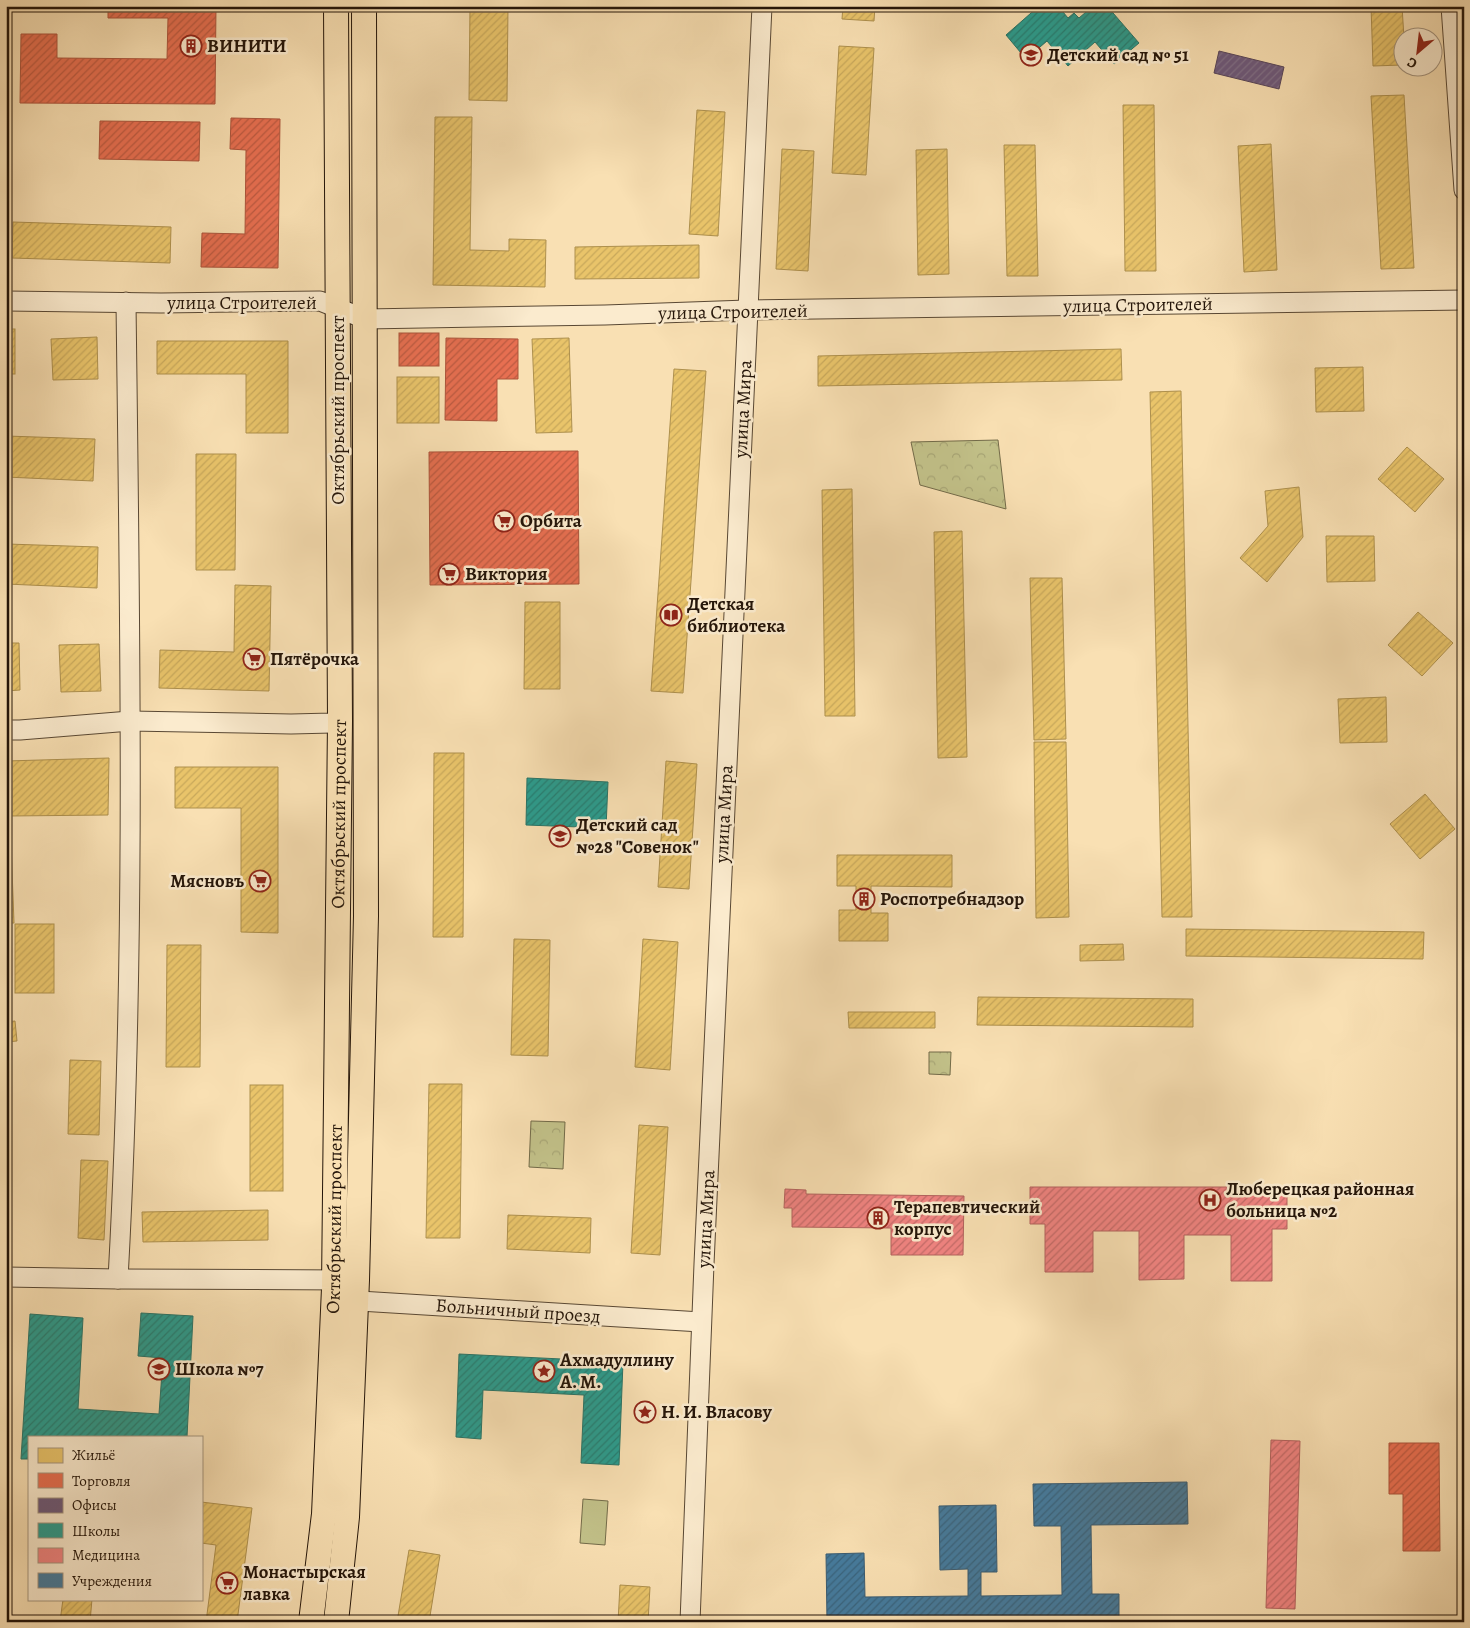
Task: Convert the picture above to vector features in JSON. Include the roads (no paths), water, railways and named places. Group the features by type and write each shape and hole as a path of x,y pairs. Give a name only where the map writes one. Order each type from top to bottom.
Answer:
{"main road":[{"name":"Октябрьский проспект","path":"336,6 347,1516 336,1622"},
{"name":"Октябрьский проспект","path":"311,1622 324,1514 345,1290 366,916 364,6"}],"street":[{"name":"улица Мира","path":"690,1622 762,6"},
{"path":"1451,6 1464,190"},
{"name":"улица Строителей","path":"6,302 320,301 365,319 605,315 747,310 1464,300"},
{"path":"118,1279 126,1074 130,721 126,302"},
{"path":"6,730 130,721 291,724 332,723 340,721"},
{"name":"Больничный проезд","path":"6,1277 118,1279 345,1290 702,1322"}],"place":[{"name":"ВИНИТИ","path":"191,46"},
{"name":"Детский сад № 51","path":"1031,55"},
{"name":"Орбита","path":"504,521"},
{"name":"Виктория","path":"449,574"},
{"name":"Детская библиотека","path":"671,615"},
{"name":"Пятёрочка","path":"254,659"},
{"name":"Детский сад №28 \"Совенок\"","path":"560,836"},
{"name":"Мясновъ","path":"260,881"},
{"name":"Роспотребнадзор","path":"864,899"},
{"name":"Люберецкая районная больница №2","path":"1210,1200"},
{"name":"Терапевтический корпус","path":"878,1218"},
{"name":"Школа №7","path":"159,1369"},
{"name":"Ахмадуллину А. М.","path":"544,1371"},
{"name":"Н. И. Власову","path":"645,1412"},
{"name":"Монастырская лавка","path":"227,1583"}]}
